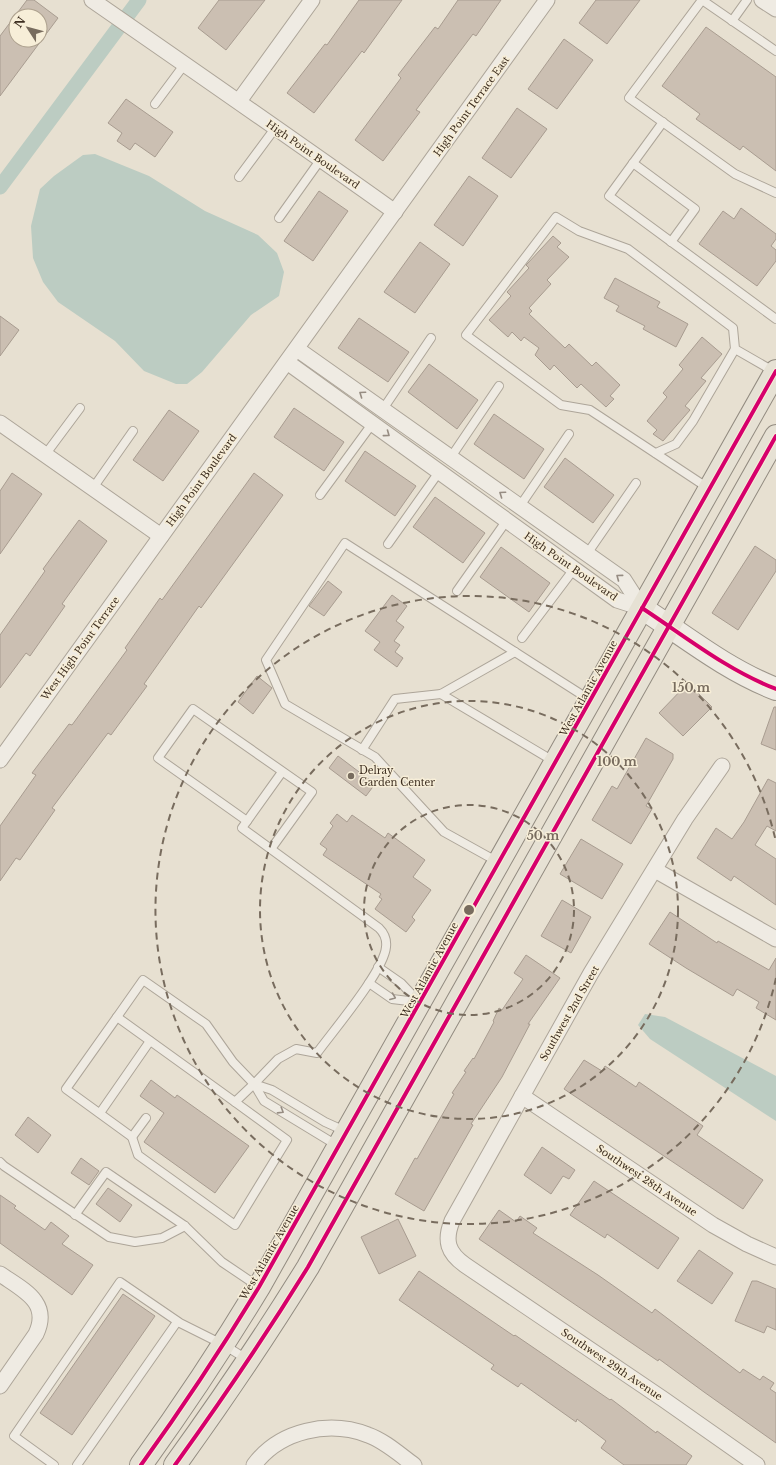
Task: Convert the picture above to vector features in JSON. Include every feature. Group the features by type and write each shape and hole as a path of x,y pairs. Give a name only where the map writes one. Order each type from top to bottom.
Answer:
{"main road":[{"name":"West Atlantic Avenue","path":"141,1465 182,1409 224,1345 259,1287 776,371"},
{"path":"175,1465 249,1361 308,1267 776,436"},
{"path":"420,1003 447,1019"}],"street":[{"name":"High Point Boulevard","path":"1,426 45,454 160,536 395,212 239,101 184,65 92,0"},
{"path":"239,101 312,0"},
{"name":"High Point Terrace East","path":"395,212 547,0"},
{"path":"762,0 776,9"},
{"name":"High Point Boulevard","path":"297,349 624,580 642,608"},
{"name":"High Point Boulevard","path":"287,362 617,600 642,608"},
{"name":"West High Point Terrace","path":"0,760 160,536"},
{"path":"642,608 726,666 756,682 776,689"},
{"name":"Southwest 2nd Street","path":"465,1265 456,1259 451,1251 448,1241 448,1231 452,1221 591,973 685,819 722,766"},
{"path":"654,870 776,938"},
{"name":"Southwest 28th Avenue","path":"522,1096 713,1225 747,1244 776,1257"},
{"name":"Southwest 29th Avenue","path":"465,1265 663,1399 757,1465"},
{"path":"0,1274 33,1298 39,1306 41,1316 40,1325 36,1334 0,1386"},
{"path":"254,1465 273,1447 287,1438 314,1429 331,1428 348,1429 369,1435 379,1440 414,1465"}],"lane":[{"path":"776,51 702,0 630,98 734,174 776,192"},
{"path":"732,20 747,0"},
{"path":"155,104 184,65"},
{"path":"662,122 609,196 776,320"},
{"path":"239,177 276,127"},
{"path":"279,218 321,159"},
{"path":"633,163 695,209 671,242"},
{"path":"656,453 676,444 693,421 735,349 733,328 628,249 579,231 556,217 466,335 561,405 590,410 709,489"},
{"path":"383,409 431,338"},
{"path":"735,349 776,371"},
{"path":"451,457 499,386"},
{"path":"45,454 80,408"},
{"path":"320,495 372,424"},
{"path":"93,488 133,431"},
{"path":"520,506 569,434"},
{"path":"388,544 439,472"},
{"path":"587,554 636,483"},
{"path":"457,591 507,520"},
{"path":"499,862 444,832 375,757 285,704 266,660 345,543 590,700"},
{"path":"522,638 574,569"},
{"path":"362,750 395,699 441,694 515,652"},
{"path":"441,694 555,763"},
{"path":"247,821 158,758 193,709 312,792 271,849"},
{"path":"235,1102 278,1059 296,1049 317,1053 369,983 386,948 384,934 379,928 242,828 282,772"},
{"path":"378,967 401,983 420,1003"},
{"path":"117,1017 287,1140 234,1224 138,1155 132,1137 66,1089 143,980 206,1024 233,1062 254,1084 264,1101 343,1139"},
{"path":"369,983 392,999 420,1003"},
{"path":"100,1113 150,1041"},
{"path":"254,1084 272,1090 325,1122 343,1139"},
{"path":"132,1137 146,1118"},
{"path":"0,1162 108,1237 135,1242 162,1238 185,1226"},
{"path":"75,1215 106,1172 185,1226 222,1262 259,1287"},
{"path":"54,1465 14,1436 120,1282 177,1322 224,1345 249,1361"},
{"path":"76,1465 177,1322"}],"shaded area":[{"path":"95,154 149,176 205,211 258,235 277,253 284,272 279,296 251,315 202,372 187,384 176,384 144,371 115,341 58,302 43,282 33,258 31,226 40,189 54,176 83,155"},
{"path":"645,1014 665,1017 776,1076 776,1121 650,1039 638,1025"}],"building":[{"path":"27,0 34,0 45,8 21,8"},
{"path":"219,0 265,0 226,50 198,28"},
{"path":"359,0 402,0 364,53 362,51 314,113 287,93 325,44 327,45"},
{"path":"458,0 501,0 476,36 473,34 416,110 420,112 383,161 355,140 401,78 398,75 435,27 438,29"},
{"path":"596,0 640,0 607,44 579,23"},
{"path":"48,10 58,18 48,31"},
{"path":"8,25 8,48 36,48 0,96 0,36"},
{"path":"706,27 776,77 776,171 743,146 740,150 696,119 700,114 662,86"},
{"path":"564,39 593,60 557,109 528,89"},
{"path":"126,99 173,132 155,157 135,143 130,150 117,141 122,133 108,123"},
{"path":"517,108 547,129 511,178 482,158"},
{"path":"469,176 498,196 463,246 434,225"},
{"path":"319,191 348,211 313,261 284,241"},
{"path":"741,208 776,234 776,239 771,246 776,250 776,261 757,286 699,244 723,211 734,219"},
{"path":"553,236 561,243 557,247 569,257 547,280 551,284 529,308 532,311 529,314 565,348 569,344 592,366 596,362 620,385 610,396 614,399 606,407 581,384 577,388 554,365 550,370 535,355 539,348 524,337 521,341 512,332 508,337 489,320 511,296 507,292 529,268 526,265"},
{"path":"420,242 450,264 415,313 384,292"},
{"path":"615,278 660,302 657,307 688,324 676,347 643,329 645,326 616,311 619,306 604,298"},
{"path":"0,316 19,330 0,356"},
{"path":"359,318 409,352 388,382 338,348"},
{"path":"702,337 722,354 701,378 706,381 685,406 690,410 663,441 653,434 657,430 647,421 667,397 663,393 683,369 679,365"},
{"path":"429,364 478,400 457,429 408,392"},
{"path":"294,408 344,442 324,471 274,437"},
{"path":"169,410 199,431 163,481 133,460"},
{"path":"494,414 544,449 524,479 474,444"},
{"path":"365,451 416,486 395,516 345,481"},
{"path":"565,458 614,495 593,523 544,487"},
{"path":"12,473 42,494 0,554 0,491"},
{"path":"254,473 283,495 201,608 199,606 144,684 147,686 111,735 108,733 52,808 55,810 20,860 16,858 0,881 0,826 36,775 32,773 69,724 72,725 127,650 125,648 160,598 162,600"},
{"path":"435,497 485,533 463,563 413,527"},
{"path":"79,520 107,541 62,604 65,606 30,656 26,653 0,688 0,635 45,571 43,569"},
{"path":"755,546 776,560 776,571 738,630 712,613"},
{"path":"501,547 550,583 529,612 480,577"},
{"path":"328,581 342,592 324,616 309,606"},
{"path":"392,595 407,606 396,621 404,627 394,641 400,645 395,652 403,658 397,667 374,650 380,642 365,631"},
{"path":"257,676 272,688 253,714 238,702"},
{"path":"688,683 712,707 683,736 659,713"},
{"path":"774,707 776,707 776,750 761,744"},
{"path":"646,738 673,754 673,759 646,806 652,809 631,844 592,820 612,786 617,789"},
{"path":"338,756 375,784 366,796 329,768"},
{"path":"768,779 776,783 776,831 767,826 755,845 776,859 776,905 734,876 731,881 697,858 716,828 732,839 744,822"},
{"path":"337,814 347,822 352,815 385,838 388,833 425,860 413,877 431,890 412,917 415,920 406,932 375,909 382,899 379,897 381,894 323,855 327,849 320,844 333,826 330,823"},
{"path":"581,839 623,864 602,899 560,874"},
{"path":"562,900 591,917 571,953 541,936"},
{"path":"670,912 717,943 718,941 769,970 776,958 776,1020 756,1008 759,1002 737,989 733,996 649,944"},
{"path":"526,955 560,978 528,1024 530,1024 502,1077 471,1124 473,1125 424,1211 395,1194 454,1094 452,1093 466,1072 464,1071 473,1058 474,1059 494,1022 493,1021 499,1008 502,1010 523,979 514,973"},
{"path":"584,1060 602,1071 605,1066 636,1087 639,1082 703,1126 697,1135 763,1180 743,1209 564,1089"},
{"path":"151,1080 175,1098 177,1095 249,1146 215,1193 144,1142 164,1113 140,1096"},
{"path":"28,1117 51,1135 38,1153 15,1135"},
{"path":"542,1147 575,1170 569,1179 563,1176 551,1194 524,1175"},
{"path":"81,1158 99,1171 89,1185 71,1173"},
{"path":"594,1181 679,1238 658,1269 607,1234 605,1238 570,1215"},
{"path":"108,1188 132,1205 120,1222 96,1204"},
{"path":"0,1195 16,1206 14,1208 45,1230 51,1222 69,1236 62,1244 93,1265 72,1295 0,1243"},
{"path":"499,1210 516,1222 520,1216 537,1228 533,1233 598,1275 652,1313 655,1309 740,1373 743,1369 760,1380 763,1376 774,1383 770,1389 776,1393 776,1443 659,1359 658,1361 479,1239"},
{"path":"398,1219 416,1256 379,1274 361,1237"},
{"path":"699,1250 733,1273 712,1304 677,1281"},
{"path":"419,1271 610,1400 611,1399 656,1433 657,1431 692,1456 686,1465 624,1465 601,1448 606,1441 577,1419 576,1422 521,1383 518,1387 491,1369 494,1365 399,1300"},
{"path":"752,1281 757,1281 776,1289 776,1330 767,1326 764,1333 735,1321"},
{"path":"123,1294 155,1316 72,1435 40,1413"}],"waterway":[{"path":"0,187 139,0"}],"cycle path":[{"path":"141,1465 202,1377 259,1287 776,371"},
{"path":"175,1465 243,1367 308,1267 776,436"},
{"path":"642,608 724,663 776,689"}],"place":[{"name":"Delray Garden Center","path":"351,776"}]}
